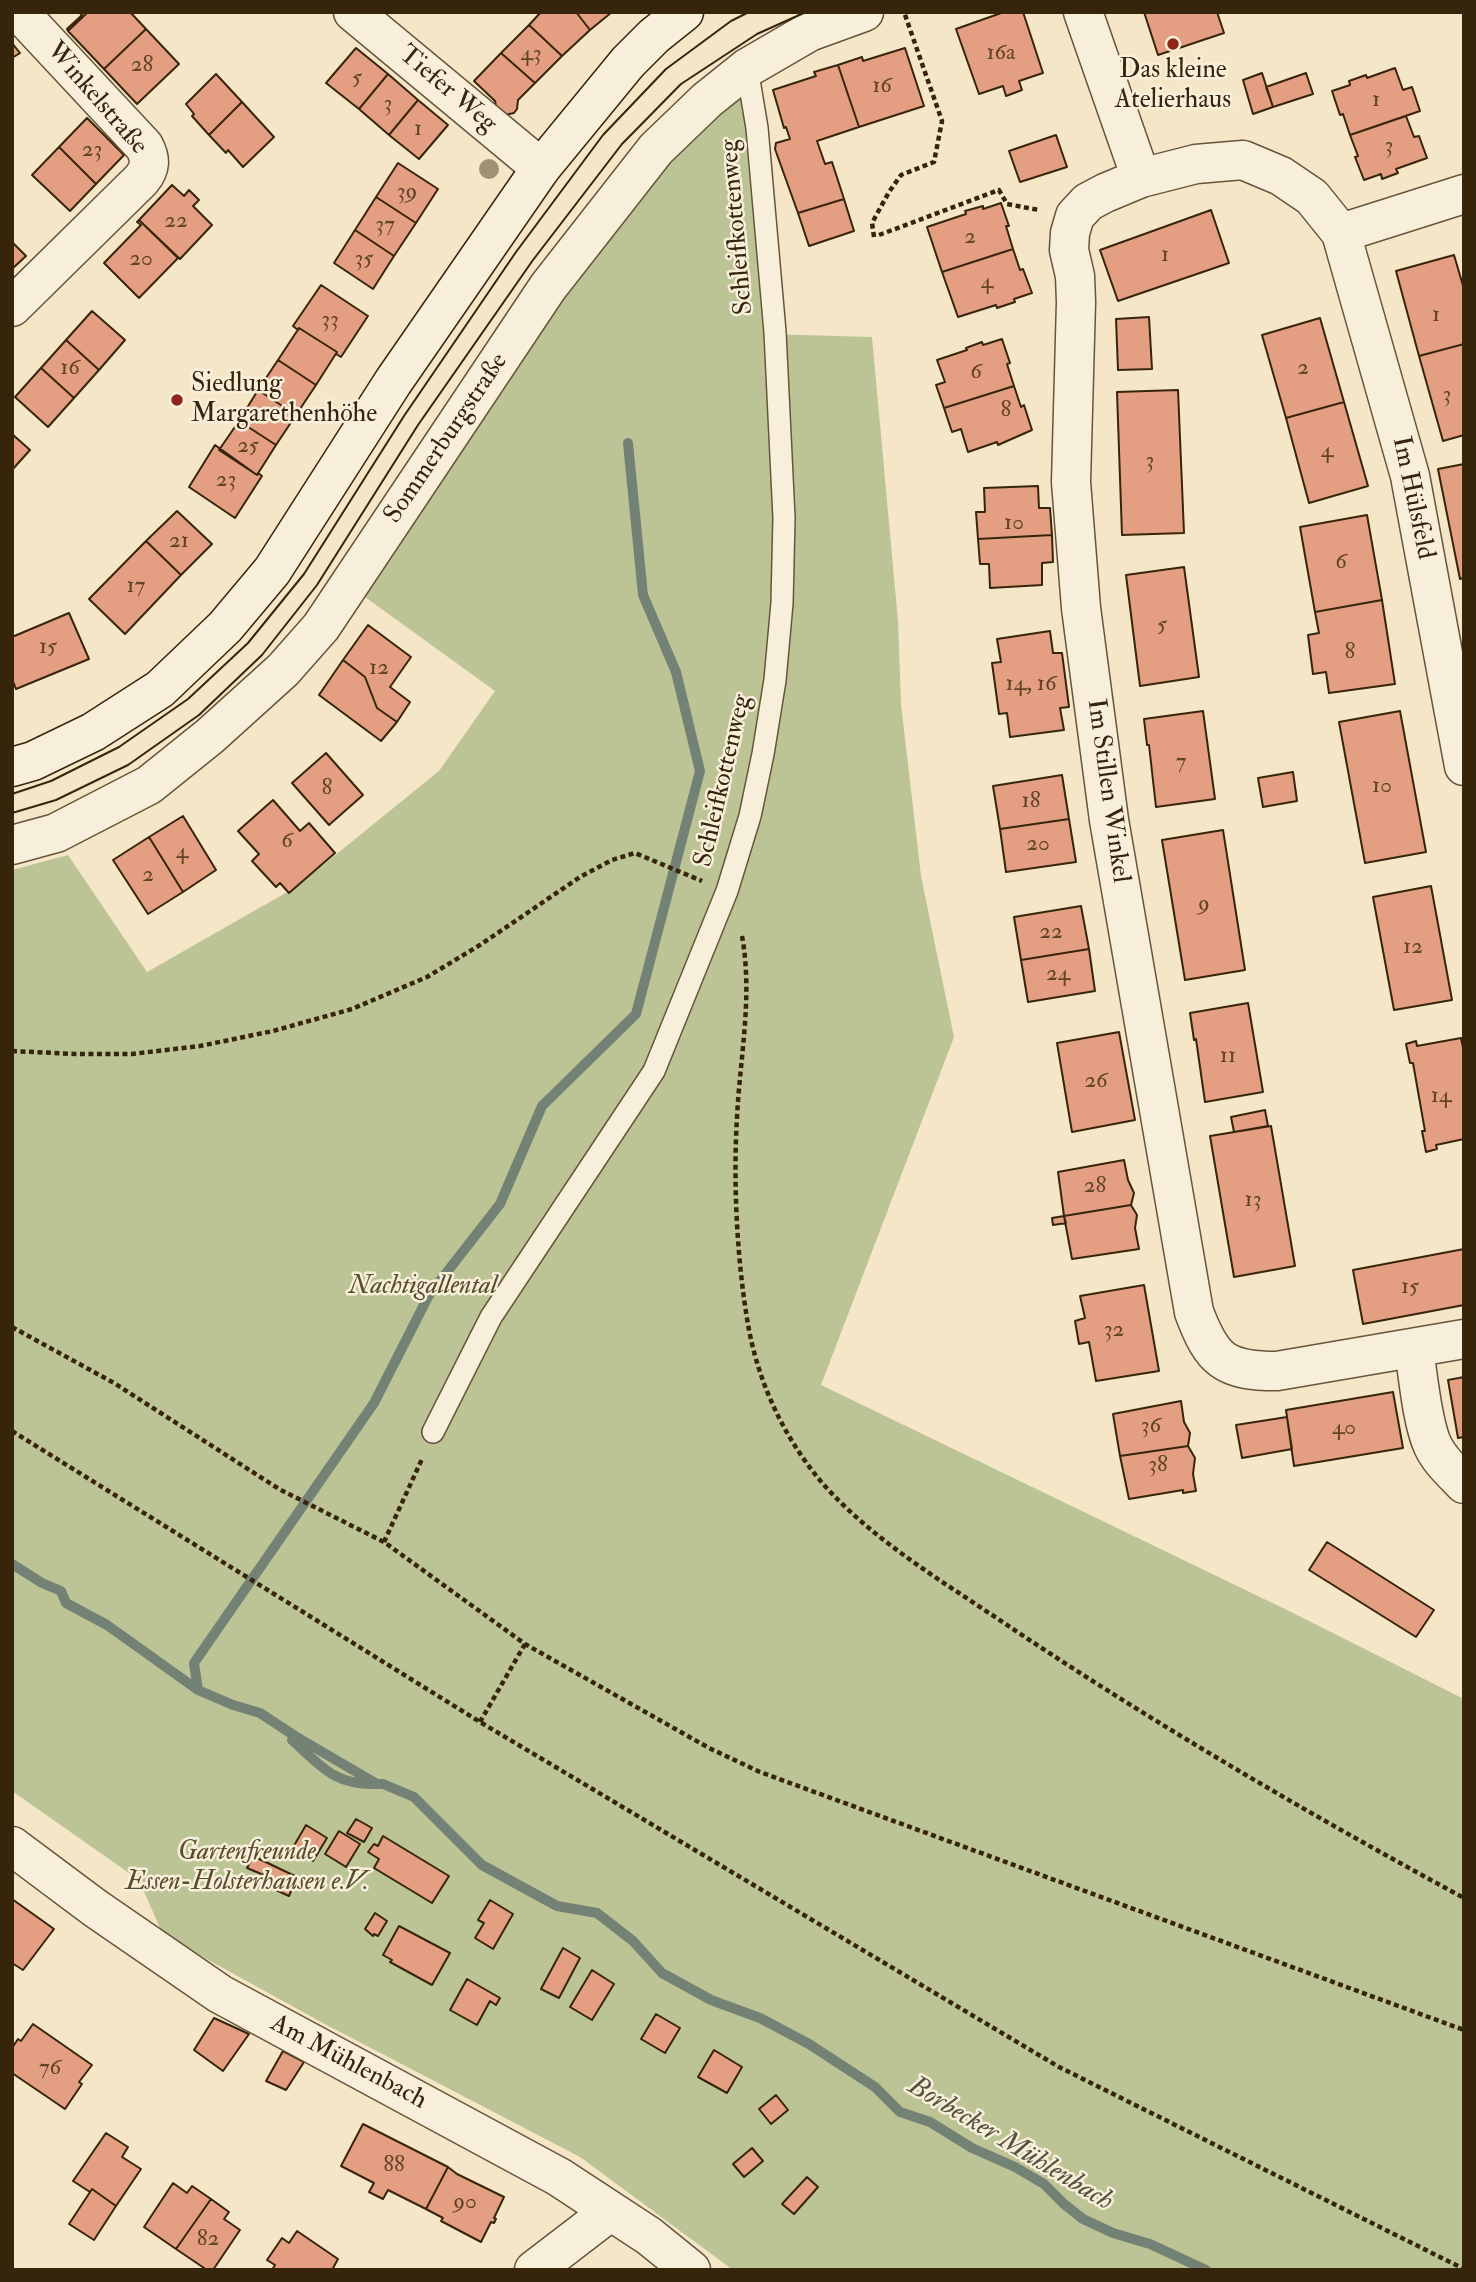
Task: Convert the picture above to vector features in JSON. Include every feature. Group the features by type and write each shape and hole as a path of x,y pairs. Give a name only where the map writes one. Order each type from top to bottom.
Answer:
{"street":[{"name":"Winkelstraße","path":"12,307 141,180 149,170 150,157 144,146 19,12"},
{"name":"Tiefer Weg","path":"353,12 541,168"},
{"path":"12,767 33,761 93,732 160,689 225,627 272,571 393,382 541,168 628,62 684,12"},
{"name":"Sommerburgstraße","path":"12,845 57,833 149,785 210,736 283,670 321,627 548,287 656,149 707,100 747,68 808,32 864,12"},
{"path":"1083,12 1141,178"},
{"path":"1075,216 1088,202 1141,178 1196,164 1243,160 1281,176 1312,197 1341,233 1464,194"},
{"name":"Im Stillen Winkel","path":"1075,216 1069,250 1075,276 1076,302 1071,482 1081,608 1109,820 1194,1312 1211,1350 1228,1363 1252,1371 1277,1371 1464,1339"},
{"name":"Im Hülsfeld","path":"1341,233 1410,476 1464,766"},
{"path":"1414,1349 1432,1445 1442,1461 1464,1484"},
{"name":"Am Mühlenbach","path":"12,1846 94,1908 220,1994 559,2177 649,2236 691,2270"},
{"path":"534,2270 611,2210"}],"lane":[{"name":"Schleifkottenweg","path":"433,1432 491,1317 654,1071 718,887 750,816 775,680 782,603 784,518 775,332 757,128 747,68"}],"path":[{"path":"904,12 942,121 934,162 901,175 888,192 872,223 877,236 999,190 1007,204 1075,216"},
{"path":"12,1051 132,1054 200,1046 273,1031 352,1009 427,978 580,877 612,860 635,853 718,887 739,919 747,960 737,1119 737,1196 742,1283 750,1334 766,1390 788,1438 825,1486 872,1530 919,1566 1160,1723 1294,1805 1464,1898"},
{"path":"12,1327 114,1383 279,1489 384,1542 525,1644 709,1748 760,1772 1464,2030"},
{"path":"12,1431 480,1722 1059,2067 1464,2269"},
{"path":"384,1542 433,1432"},
{"path":"480,1722 525,1644"}],"green space":[{"name":"Nachtigallental","path":"745,80 767,334 872,337 898,621 901,704 921,876 954,1037 821,1385 1289,1611 1464,1699 1464,2270 733,2270 580,2157 321,2022 163,1935 139,1880 12,1791 12,870 68,855 147,972 296,887 439,771 495,691 365,597 658,156"}],"building":[{"path":"79,12 88,12 68,31 82,15"},
{"path":"88,12 130,12 146,29 104,69 68,31"},
{"path":"541,12 576,12 590,30 562,56 529,25"},
{"path":"576,12 612,12 590,30"},
{"path":"1004,12 1023,12 1043,73 1019,81 1022,90 1006,96 1003,86 979,94 956,29"},
{"name":"Das kleine Atelierhaus","path":"1144,12 1217,12 1224,33 1158,55"},
{"path":"529,25 562,56 535,83 501,53"},
{"path":"146,29 179,64 137,104 104,69"},
{"path":"12,43 20,53 12,58"},
{"path":"356,48 388,74 359,109 326,83"},
{"path":"905,48 924,106 859,127 838,65 862,57 863,61"},
{"path":"501,53 535,83 518,100 514,113 505,115 474,81"},
{"path":"838,65 859,127 817,141 825,164 832,162 844,199 798,213 775,149 776,143 790,139 773,90 816,76 814,72"},
{"path":"1395,68 1403,90 1412,87 1420,111 1350,135 1332,91 1350,85 1349,81"},
{"path":"1262,73 1273,107 1253,114 1243,80"},
{"path":"1306,73 1313,94 1273,107 1266,87"},
{"path":"216,74 242,102 209,135 192,116 194,114 186,104"},
{"path":"388,74 418,100 389,135 359,109"},
{"path":"418,100 448,125 419,159 389,135"},
{"path":"242,102 274,137 243,167 209,135"},
{"path":"1406,116 1414,137 1419,136 1427,158 1396,169 1398,173 1382,179 1381,174 1364,180 1350,135"},
{"path":"87,118 124,155 96,184 59,147"},
{"path":"1056,135 1067,167 1020,182 1009,151"},
{"path":"59,147 96,184 70,211 32,175"},
{"path":"398,163 438,189 416,223 376,197"},
{"path":"172,185 184,196 189,190 199,200 193,206 212,225 180,259 139,220"},
{"path":"376,197 416,223 394,256 355,230"},
{"path":"844,199 854,231 809,246 798,213"},
{"path":"1001,203 1013,249 942,272 927,227 966,214 965,211"},
{"path":"1211,210 1229,263 1118,301 1100,250"},
{"path":"139,220 178,258 139,298 104,263 141,225 137,222"},
{"path":"355,230 394,256 373,289 334,263"},
{"path":"12,242 26,256 12,269"},
{"path":"1013,249 1032,293 997,308 996,305 958,317 942,272"},
{"path":"1454,255 1464,289 1464,344 1419,356 1396,271"},
{"path":"321,285 368,316 341,357 293,326"},
{"path":"92,311 125,340 99,370 66,340"},
{"path":"1149,317 1152,369 1118,370 1116,319"},
{"path":"1320,318 1344,402 1286,418 1262,335"},
{"path":"299,328 337,352 316,385 278,360"},
{"path":"1002,339 1014,386 944,408 936,385 945,382 937,360 982,342 983,345"},
{"path":"66,340 99,370 74,398 41,368"},
{"path":"1464,344 1464,435 1443,441 1419,356"},
{"path":"278,360 316,385 296,415 258,390"},
{"path":"41,368 74,398 48,427 15,397"},
{"path":"1014,386 1032,430 998,445 997,442 968,452 961,429 952,432 944,408"},
{"path":"258,390 296,415 276,445 239,421"},
{"path":"1178,390 1184,533 1122,535 1117,392"},
{"path":"1344,402 1368,486 1309,503 1286,418"},
{"path":"239,421 276,445 257,475 219,450"},
{"path":"12,434 30,450 12,470"},
{"path":"215,445 262,476 235,518 189,487"},
{"path":"1464,464 1464,578 1460,579 1438,469"},
{"path":"1038,486 1039,508 1050,508 1052,535 978,539 976,512 985,512 984,488"},
{"path":"177,511 212,544 181,575 146,541"},
{"path":"1367,515 1382,600 1315,612 1300,527"},
{"path":"1052,535 1053,562 1042,563 1042,585 990,588 989,564 980,564 978,539"},
{"path":"146,541 181,575 125,634 89,599"},
{"path":"1184,567 1199,677 1140,686 1126,575"},
{"path":"1382,600 1395,684 1329,693 1326,672 1313,674 1308,635 1319,633 1315,612"},
{"path":"69,613 89,659 16,689 12,679 12,637"},
{"path":"368,625 411,657 390,687 410,702 397,722 377,708 365,677 343,660"},
{"path":"1050,631 1053,653 1062,653 1069,707 1060,708 1064,730 1010,737 1007,713 999,714 992,663 1001,662 997,639"},
{"path":"343,660 365,677 377,708 397,722 381,741 319,695"},
{"path":"1203,711 1215,799 1156,807 1144,719"},
{"path":"1400,711 1426,852 1365,863 1339,722"},
{"path":"326,753 363,795 329,825 292,783"},
{"path":"1293,772 1297,801 1263,807 1258,778"},
{"path":"1062,775 1069,819 1000,829 993,786"},
{"path":"273,800 300,831 309,823 335,853 289,893 280,883 276,887 252,861 259,854 238,831"},
{"path":"183,816 216,870 183,892 149,837"},
{"path":"1069,819 1076,862 1006,872 1000,829"},
{"path":"1223,830 1245,970 1185,980 1162,840"},
{"path":"149,837 183,892 148,914 113,860"},
{"path":"1431,886 1452,1000 1394,1010 1373,897"},
{"path":"1081,906 1089,949 1021,960 1014,917"},
{"path":"1089,949 1095,991 1028,1002 1021,960"},
{"path":"1248,1003 1263,1092 1205,1102 1190,1013"},
{"path":"1119,1032 1135,1120 1072,1132 1057,1043"},
{"path":"1461,1038 1464,1052 1464,1139 1436,1145 1437,1149 1426,1152 1413,1063 1410,1063 1406,1044 1416,1041 1417,1046"},
{"path":"1265,1110 1268,1126 1234,1132 1231,1117"},
{"path":"1271,1126 1295,1266 1234,1277 1210,1136"},
{"path":"1124,1160 1134,1193 1131,1205 1064,1216 1058,1172"},
{"path":"1131,1205 1137,1215 1135,1228 1139,1249 1072,1259 1064,1216"},
{"path":"1064,1216 1066,1223 1053,1225 1052,1218"},
{"path":"1464,1249 1464,1305 1363,1324 1353,1270"},
{"path":"1144,1285 1159,1371 1096,1381 1089,1342 1079,1344 1075,1321 1085,1318 1080,1296"},
{"path":"1464,1377 1464,1437 1458,1438 1448,1380"},
{"path":"1393,1392 1403,1448 1294,1466 1286,1410"},
{"path":"1181,1401 1184,1422 1190,1433 1188,1446 1120,1456 1113,1414"},
{"path":"1287,1417 1292,1449 1242,1458 1236,1425"},
{"path":"1188,1446 1195,1458 1193,1474 1196,1491 1183,1493 1183,1490 1129,1499 1120,1456"},
{"path":"1327,1542 1434,1610 1416,1637 1309,1570"},
{"path":"356,1819 372,1828 364,1842 347,1833"},
{"path":"306,1825 327,1838 313,1861 292,1849"},
{"path":"339,1831 360,1844 346,1867 325,1854"},
{"path":"383,1836 449,1876 432,1903 374,1868 379,1859 368,1852 374,1844 378,1846"},
{"path":"253,1856 297,1877 289,1896 263,1884 266,1876 247,1868"},
{"path":"12,1899 54,1929 23,1970 12,1963"},
{"path":"490,1900 513,1914 493,1949 475,1938 484,1923 478,1920"},
{"path":"375,1913 387,1921 378,1936 373,1936 365,1929"},
{"path":"399,1926 450,1953 432,1985 390,1962 392,1960 383,1955"},
{"path":"563,1948 580,1958 559,1998 541,1989"},
{"path":"592,1970 614,1984 592,2020 570,2007"},
{"path":"467,1979 500,1998 496,2005 490,2001 477,2025 450,2010"},
{"path":"656,2014 680,2028 665,2053 641,2039"},
{"path":"214,2018 249,2034 223,2071 194,2050"},
{"path":"33,2024 92,2065 79,2082 82,2084 65,2109 12,2073 12,2048 18,2039 21,2041"},
{"path":"714,2050 742,2067 727,2093 698,2077"},
{"path":"283,2051 304,2062 286,2090 266,2081"},
{"path":"776,2095 788,2110 771,2124 759,2109"},
{"path":"363,2124 448,2167 426,2209 388,2190 383,2199 369,2192 374,2183 341,2166"},
{"path":"106,2133 128,2147 122,2157 141,2169 116,2206 92,2189 90,2192 73,2181"},
{"path":"752,2148 763,2161 744,2177 733,2164"},
{"path":"448,2167 504,2197 494,2223 491,2222 481,2242 441,2221 443,2218 426,2209"},
{"path":"807,2177 818,2187 794,2214 782,2204"},
{"path":"173,2183 187,2193 192,2186 211,2199 176,2249 144,2227"},
{"path":"92,2189 116,2206 94,2240 69,2224"},
{"path":"211,2199 229,2212 224,2219 240,2230 213,2270 207,2270 176,2249"},
{"path":"297,2231 338,2259 332,2270 272,2270 275,2265 267,2260 282,2238 289,2243"}],"waterway":[{"path":"198,1690 194,1663 374,1403 429,1295 500,1204 542,1106 636,1014 700,771 676,672 643,595 628,443"},
{"name":"Borbecker Mühlenbach","path":"12,1564 42,1583 61,1591 66,1603 107,1625 198,1690 260,1713 377,1784 414,1797 482,1865 557,1906 597,1913 633,1941 662,1973 711,2000 760,2018 809,2044 875,2087 900,2112 930,2122 972,2148 1015,2167 1044,2184 1083,2219 1113,2233 1150,2244 1206,2270"},
{"name":"Borbecker Mühlenbach","path":"292,1740 339,1778 362,1784 377,1784"}],"tram line":[{"path":"12,794 51,781 119,747 188,699 248,643 304,574 404,416 516,252 603,135 666,69 731,21 749,12"},
{"path":"12,813 56,800 128,765 199,715 262,655 317,585 418,425 533,260 622,144 681,84 757,34 806,12"}],"place":[{"name":"Das kleine Atelierhaus","path":"1173,44"},
{"name":"Siedlung Margarethenhöhe","path":"177,400"}],"park label":[{"name":"Gartenfreunde Essen-Holsterhausen e.V.","path":"247,1868"}]}
